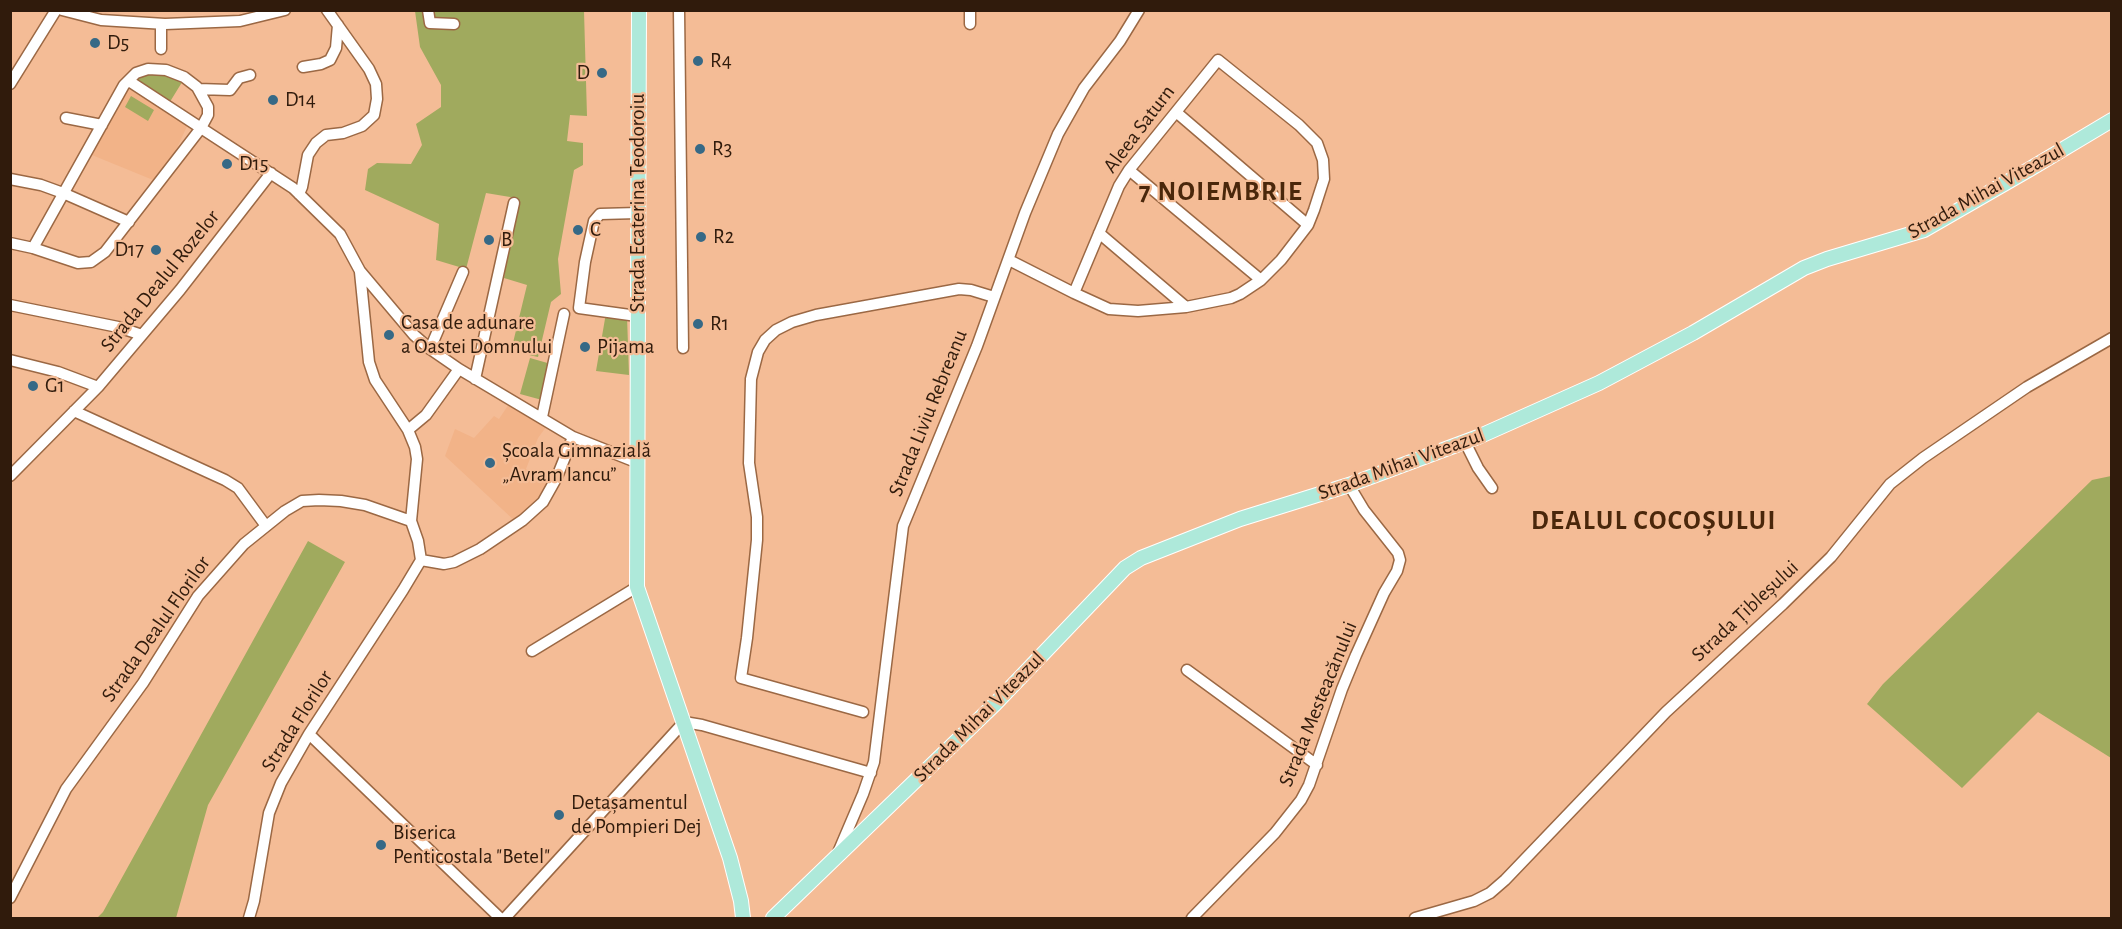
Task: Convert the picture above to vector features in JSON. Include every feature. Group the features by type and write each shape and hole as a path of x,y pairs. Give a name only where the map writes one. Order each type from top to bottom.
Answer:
{"main road":[{"name":"Strada Ecaterina Teodoroiu","path":"639,10 637,587 730,858 743,918"},
{"name":"Strada Mihai Viteazul","path":"773,918 995,704 1125,568 1141,558 1240,519 1349,485 1465,442 1625,370 1804,268 1924,230 2112,120"}],"street":[{"path":"11,84 56,10"},
{"path":"62,10 101,20 161,24 240,21 285,10"},
{"path":"299,194 308,155 316,143 326,135 343,133 362,126 374,115 377,99 376,84 369,69 327,10"},
{"path":"428,10 430,23 454,24"},
{"name":"Strada Ecaterina Teodoroiu","path":"679,10 683,348"},
{"path":"970,10 970,24"},
{"name":"Strada Liviu Rebreanu","path":"836,858 871,773 879,735 903,526 976,346 1043,167 1071,108 1120,41 1139,10"},
{"path":"161,24 161,49"},
{"path":"303,67 330,60 336,48 338,25"},
{"name":"Aleea Saturn","path":"1074,293 1119,186 1129,170 1218,60 1317,143 1323,160 1324,179 1308,225"},
{"path":"10,243 78,263 91,262 105,252 201,128 208,115 208,107 198,89 184,77 166,70 148,69 136,74 124,85 33,248"},
{"path":"198,89 231,90 239,78 250,75"},
{"path":"129,81 271,173 299,194 339,234 360,271 414,335 430,349 475,379 573,437 636,462"},
{"path":"1009,260 1109,309 1138,311 1186,307 1231,298 1261,280 1281,261 1308,225 1176,112"},
{"path":"66,118 102,125"},
{"path":"1129,170 1261,280"},
{"name":"Strada Dealul Rozelor","path":"10,476 98,387 271,173"},
{"path":"10,179 41,185 129,222"},
{"path":"475,379 514,203"},
{"path":"637,316 579,308 585,262 594,221 600,214 638,213"},
{"path":"1099,233 1186,307"},
{"path":"360,271 369,362 375,380 408,430 417,459 411,521 418,541 421,560 444,564 454,562 511,530 530,515 543,502 557,477 573,437"},
{"path":"430,349 463,272"},
{"path":"863,712 741,678 757,540 757,518 749,463 751,379 758,352 765,340 776,330 792,322 816,315 959,289 994,297"},
{"path":"10,305 118,327 142,335"},
{"path":"542,417 564,314"},
{"name":"Strada Țibleșului","path":"1415,918 1474,901 1490,893 1505,880 1666,712 1831,557 1890,484 1923,458 2027,387 2112,338"},
{"path":"10,360 58,372 98,387"},
{"path":"408,430 426,415 459,369"},
{"path":"75,411 225,480 238,488 266,526"},
{"path":"1465,442 1478,468 1492,488"},
{"name":"Strada Mesteacănului","path":"1192,918 1284,824 1301,800 1317,765 1342,689 1356,655 1384,593 1397,571 1400,560 1398,553 1364,510 1349,485"},
{"name":"Strada Dealul Florilor","path":"10,897 56,807 78,771 143,683 198,596 229,560 266,526 302,501 341,501 411,521"},
{"name":"Strada Florilor","path":"249,918 274,797 309,734 421,560"},
{"path":"532,651 637,587"},
{"path":"1187,670 1317,765"},
{"path":"505,918 684,722 702,725 871,773"},
{"path":"309,734 500,918"}],"shaded area":[{"path":"129,83 189,122 176,150 180,153 158,182 87,153"},
{"name":"Școala Gimnazială „Avram Iancu”","path":"509,404 546,427 538,438 526,469 548,485 535,506 517,523 445,456 455,429 474,438 494,416 499,419"}],"green space":[{"path":"415,11 584,11 587,116 570,115 567,141 583,143 583,165 574,170 558,259 561,294 551,302 538,357 511,351 527,285 504,278 516,198 486,193 466,269 436,260 439,224 365,190 368,169 377,163 411,164 422,145 416,124 441,107 441,85 420,47"},
{"path":"148,70 184,79 168,105 131,81"},
{"path":"131,96 154,110 148,121 125,107"},
{"path":"606,313 627,316 629,375 596,371"},
{"path":"530,358 551,364 542,400 520,394"},
{"path":"2111,476 2111,758 2038,712 1962,788 1867,704 1883,684 2092,480"},
{"path":"308,541 345,562 208,805 176,918 97,918 103,912"}],"place":[{"name":"D5","path":"95,43"},
{"name":"R4","path":"698,61"},
{"name":"D","path":"602,73"},
{"name":"D14","path":"273,100"},
{"name":"R3","path":"700,149"},
{"name":"D15","path":"227,164"},
{"name":"C","path":"578,230"},
{"name":"R2","path":"701,237"},
{"name":"B","path":"489,240"},
{"name":"D17","path":"156,250"},
{"name":"R1","path":"698,324"},
{"name":"Casa de adunare a Oastei Domnului","path":"389,335"},
{"name":"Pijama","path":"585,347"},
{"name":"G1","path":"33,386"},
{"name":"Școala Gimnazială „Avram Iancu”","path":"490,463"},
{"name":"Detașamentul de Pompieri Dej","path":"559,815"},
{"name":"Biserica Penticostala \"Betel\"","path":"381,845"}],"district":[{"name":"7 NOIEMBRIE","path":"1221,192"},
{"name":"DEALUL COCOȘULUI","path":"1654,521"}]}
